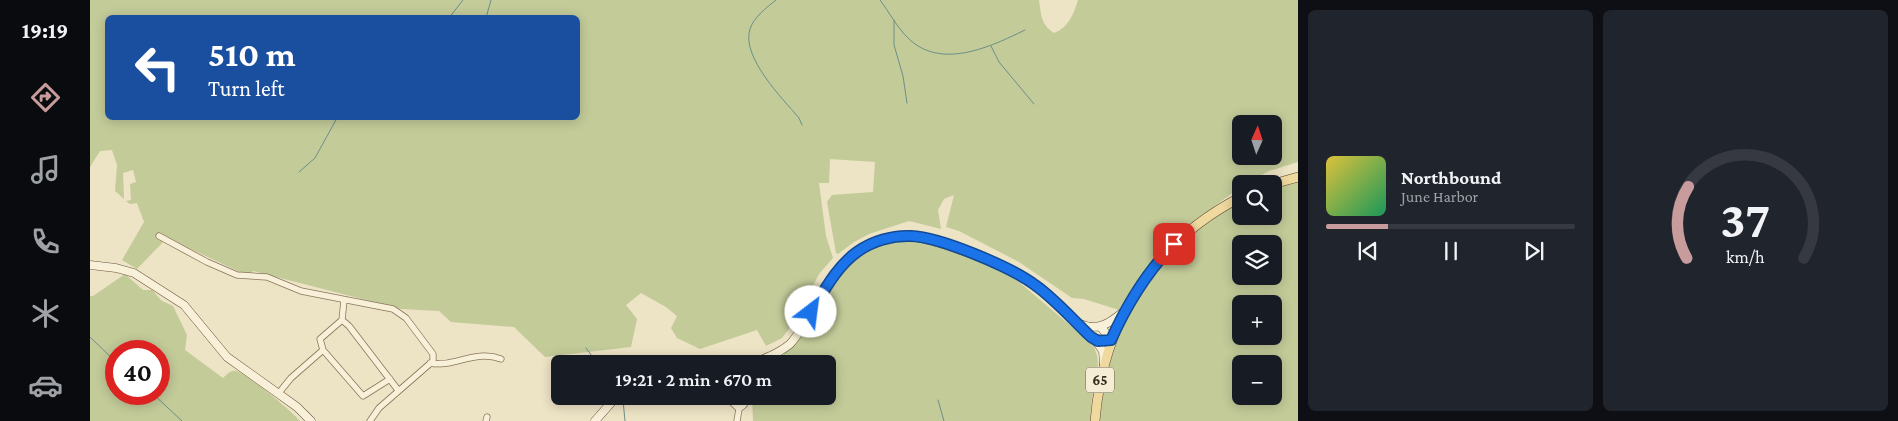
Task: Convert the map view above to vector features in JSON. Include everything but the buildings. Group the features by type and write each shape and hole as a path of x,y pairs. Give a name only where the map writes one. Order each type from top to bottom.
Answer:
{"main road":[{"path":"1282,181 1298,177"},
{"name":"65","path":"1096,421 1097,397 1111,340 1123,312 1142,281 1174,244 1202,221 1232,203"}],"street":[{"path":"159,236 237,275 267,277 301,292 400,313 434,354 433,361 379,408 370,421"},
{"path":"773,355 792,342 826,286 843,265 862,248 889,238 920,237 939,242 1001,266 1037,286 1102,348 1104,366"},
{"path":"90,265 116,268 134,273 184,305 227,357 297,407 310,421"},
{"path":"344,300 342,320 320,339 324,350 363,396 390,379"},
{"path":"1074,321 1090,327 1102,327 1112,322 1123,312"},
{"path":"342,320 349,326 398,390"},
{"path":"1102,327 1111,340"},
{"path":"1091,337 1098,341 1111,340"},
{"path":"278,394 291,378 324,350"},
{"path":"430,363 437,365 482,356 501,359"},
{"path":"595,421 609,405"},
{"path":"735,405 739,409"},
{"path":"737,421 739,409 744,405"}],"green space":[{"path":"90,0 1039,0 1044,23 1054,33 1063,28 1070,20 1078,0 1298,0 1298,162 1262,175 1232,175 1232,194 1188,227 1158,255 1131,290 1119,310 1084,299 1072,298 1019,262 959,231 946,227 954,195 944,199 938,210 941,229 909,221 869,234 838,254 836,253 827,202 832,195 873,192 875,162 830,159 829,183 819,183 826,236 833,258 819,274 795,321 782,338 766,346 757,330 700,349 677,338 671,328 677,316 666,307 641,293 626,305 637,319 631,347 545,357 514,327 451,322 439,311 401,309 253,271 242,273 167,238 137,269 122,260 144,222 137,203 130,204 126,201 131,200 130,184 136,182 133,170 123,173 124,199 115,191 117,165 112,150 100,151 90,167"},
{"path":"1298,182 1298,421 1100,421 1105,386 1113,353 1125,321 1141,292 1161,266 1184,242 1211,220 1232,207 1232,225 1282,225 1282,187"},
{"path":"919,239 1006,271 1091,343 1097,355 1098,367 1090,421 753,421 752,405 836,405 836,355 784,355 824,297 849,266 873,247 895,241"},
{"path":"125,274 143,290 152,290 162,301 173,306 187,335 185,350 223,378 232,371 241,373 269,393 300,421 90,421 90,296 93,296"}],"waterway":[{"path":"451,15 463,0"},
{"path":"487,15 491,0"},
{"path":"776,0 761,13 750,29 751,52 765,76 799,118 802,125"},
{"path":"880,0 907,37 920,47 934,53 965,53 981,49 1025,30"},
{"path":"894,20 894,45 903,76 907,103"},
{"path":"991,46 999,62 1034,104"},
{"path":"299,172 315,158 336,120"},
{"path":"90,337 105,351"},
{"path":"586,348 591,355"},
{"path":"938,400 944,421"},
{"path":"165,405 182,421"},
{"path":"623,405 625,421"}],"route":[{"path":"811,312 826,286 857,251 875,242 889,238 914,236 939,242 1016,273 1037,286 1091,337 1098,341 1111,340 1123,312 1142,281 1174,244"}]}
